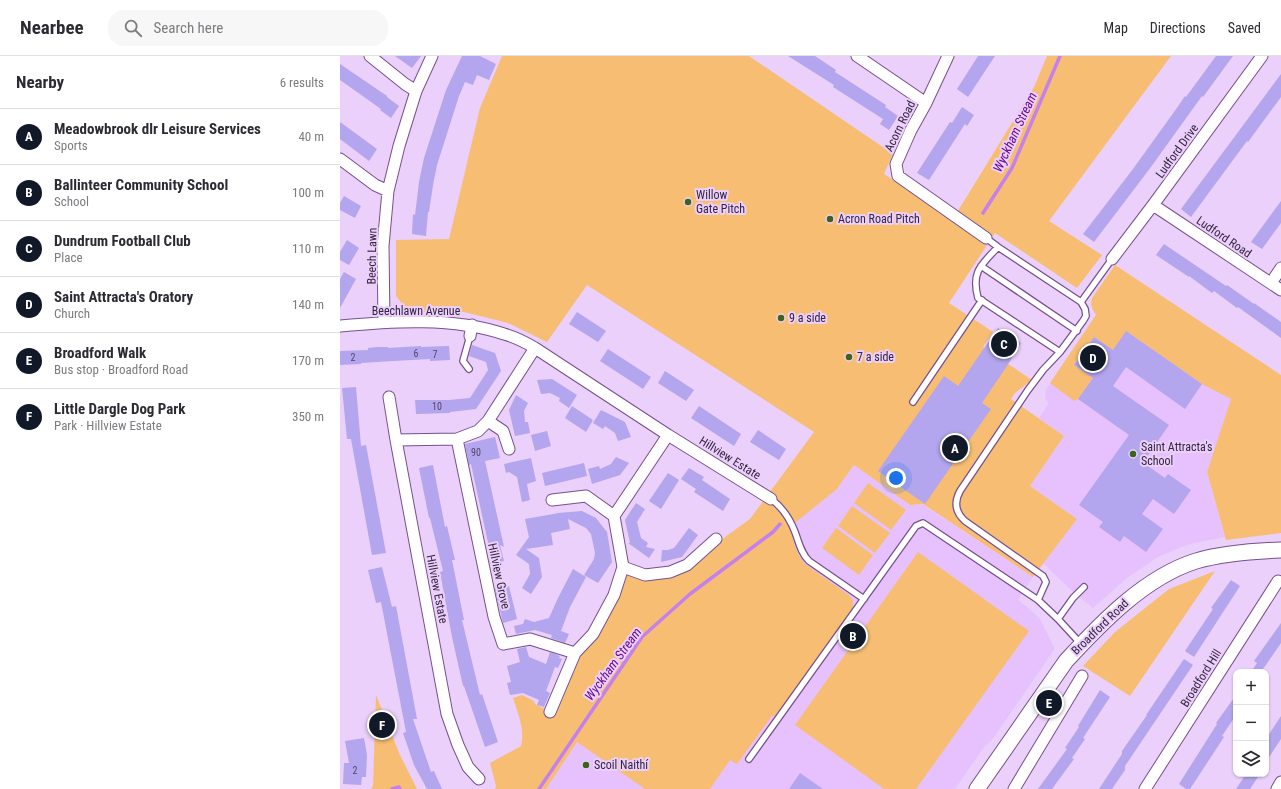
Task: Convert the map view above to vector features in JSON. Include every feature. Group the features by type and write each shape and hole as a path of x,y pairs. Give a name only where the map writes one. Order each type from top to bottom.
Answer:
{"street":[{"path":"370,56 416,91"},
{"name":"Beech Lawn","path":"384,322 383,246 388,191 399,146 416,91 432,56"},
{"path":"857,56 926,103"},
{"name":"Acorn Road","path":"948,56 926,103 911,130 896,164 898,176 986,238"},
{"name":"Ludford Drive","path":"1112,259 1154,205 1262,56"},
{"path":"340,159 375,185 388,191"},
{"name":"Ludford Road","path":"1154,205 1281,290"},
{"path":"1271,283 1281,268"},
{"name":"Beechlawn Avenue","path":"340,326 384,322 454,323 471,331 504,333 535,348"},
{"path":"396,440 457,439 478,431 488,420 535,348"},
{"name":"Hillview Estate","path":"535,348 668,435 771,499"},
{"name":"Hillview Estate","path":"389,397 447,714 468,767 479,779"},
{"path":"488,420 503,431 509,449"},
{"path":"550,712 575,653 593,634 614,595 623,566 614,516 668,435"},
{"name":"Hillview Grove","path":"457,439 494,617 503,644 530,639 575,653"},
{"path":"552,500 586,496 614,516"},
{"path":"623,566 645,575 670,572 688,564 716,539"},
{"name":"Broadford Road","path":"977,789 1060,669 1081,645 1130,598 1158,579 1196,561 1225,555 1281,550"},
{"name":"Broadford Hill","path":"1146,789 1278,581"},
{"path":"1014,789 1082,676"},
{"path":"1276,789 1281,782"}],"lane":[{"path":"986,238 1081,302 1085,309 1086,316 1077,331 1043,370 1028,390 960,491 955,504 960,517 1043,576 1046,582 1038,600"},
{"path":"998,247 976,274 975,286 978,298 1060,352"},
{"path":"1081,302 1112,259"},
{"path":"982,266 1077,331"},
{"path":"913,402 982,300"},
{"path":"469,368 463,361 471,331"},
{"path":"771,499 779,505 792,525 803,556 864,599"},
{"path":"749,759 916,526 923,523 1038,600 1058,618 1081,645"},
{"path":"1058,618 1073,598 1084,587"}],"shaded area":[{"path":"502,56 749,56 893,154 884,174 953,219 1034,87 1047,56 1171,56 1049,221 1102,255 1077,288 995,233 949,303 993,332 983,347 1032,380 1015,393 1011,399 1064,436 1030,486 1077,519 1033,577 923,504 910,505 854,465 837,489 790,527 795,547 805,564 849,595 853,600 853,608 777,714 772,716 737,764 730,760 710,789 645,789 577,742 546,789 495,789 496,786 490,763 521,746 522,728 513,698 522,695 547,710 561,680 594,632 624,570 672,575 750,519 814,432 587,285 547,342 508,323 464,312 414,312 404,306 396,296 396,240 449,239 480,108"},
{"path":"1115,265 1281,375 1281,533 1226,540 1207,472 1231,399 1202,384 1127,332 1113,350 1094,337 1074,365 1093,378 1078,399 1074,401 1050,383 1096,315 1093,311 1091,303 1092,298"},
{"name":"Saint Attracta's School","path":"1101,307 1236,388 1207,472 1225,537 1194,543 1158,557 1127,578 1093,608 1073,592 1043,563 1077,519 1030,486 1064,436 1039,418 1049,403 1046,400 1046,390"},
{"path":"854,465 910,505 922,504 1033,577 1018,600 1040,619 1054,647 1054,650 992,740 984,747 955,789 546,789 628,664 792,525 837,489"},
{"path":"868,483 906,510 891,530 854,503"},
{"path":"852,506 890,533 875,553 838,526"},
{"path":"836,528 873,555 859,575 822,548"},
{"path":"918,552 1029,631 916,789 884,789 795,725"},
{"path":"1215,571 1130,696 1083,666 1115,632 1169,589"},
{"path":"376,695 400,755 417,789 371,789 373,786"}],"building":[{"path":"395,56 421,56 412,68"},
{"path":"462,56 480,56 496,64 489,80 477,75 473,85 465,82 459,96 437,165 428,212 426,236 412,234 413,214 415,215 424,158 446,90"},
{"path":"788,56 815,56 836,70 835,72 886,105 885,107 898,116 889,130 880,124 883,119 833,87 834,85"},
{"path":"978,56 995,56 968,97 957,89"},
{"path":"1216,56 1233,56 1094,242 1083,234"},
{"path":"340,64 399,106 391,118 380,110 381,109 340,80"},
{"path":"1281,74 1281,97 1191,217 1181,209"},
{"path":"962,107 974,115 967,126 965,124 929,180 917,173 950,122 952,123"},
{"path":"340,122 377,149 369,161 340,139"},
{"path":"344,196 361,206 355,218 340,210 340,203"},
{"path":"1281,201 1281,223 1262,249 1251,242"},
{"path":"347,240 359,248 349,265 340,260 340,252"},
{"path":"1164,244 1281,322 1281,338 1214,291 1212,293 1156,255"},
{"path":"344,272 356,279 340,308 340,279"},
{"path":"577,312 606,331 598,342 569,324"},
{"path":"998,328 1021,343 982,403 991,409 925,504 878,471 944,376 958,386"},
{"path":"1126,331 1202,384 1185,409 1126,367 1113,386 1169,425 1146,458 1148,460 1145,464 1165,478 1168,474 1191,490 1174,514 1153,499 1142,514 1163,529 1146,552 1124,536 1120,542 1099,527 1103,522 1079,505 1129,435 1078,399 1093,378 1074,365 1094,337 1113,350"},
{"path":"472,345 495,353 501,371 476,409 450,413 416,414 415,400 449,400 470,398 488,370 486,362 469,356"},
{"path":"449,346 450,360 430,361 430,359 340,365 340,351 368,350 368,348 378,347 388,348"},
{"path":"608,349 651,377 643,389 600,361"},
{"path":"665,371 694,390 686,401 658,383"},
{"path":"552,379 577,395 569,408 559,401 560,398 550,393 541,394 537,380"},
{"path":"356,387 361,446 366,445 386,553 372,555 351,439 347,439 342,388"},
{"path":"516,395 528,403 524,411 525,422 528,422 530,433 515,436 509,410"},
{"path":"572,406 593,420 586,432 565,418"},
{"path":"699,406 741,434 734,446 691,418"},
{"path":"601,410 625,422 631,437 618,441 615,433 605,426 603,429 593,423"},
{"path":"758,430 786,449 779,460 750,442"},
{"path":"547,431 551,446 535,451 531,435"},
{"path":"495,437 500,458 485,461 504,547 500,545 504,561 490,564 489,556 491,555 471,464 469,465 465,444"},
{"path":"616,457 629,463 620,475 592,484 588,469 599,466 600,469 611,464"},
{"path":"531,458 536,481 527,484 530,500 522,502 517,477 509,472 506,473 504,464"},
{"path":"584,463 587,476 545,486 542,473"},
{"path":"433,465 445,527 447,526 455,560 452,560 464,620 462,620 480,695 482,694 498,742 485,747 463,686 440,572 443,571 429,518 419,468"},
{"path":"689,468 704,477 702,480 730,499 723,511 694,492 696,489 681,479"},
{"path":"668,473 679,480 661,509 649,501"},
{"path":"636,503 645,509 637,522 641,538 648,543 646,547 655,549 649,558 628,543 630,543 625,520"},
{"path":"582,511 596,518 607,532 612,562 598,583 584,575 594,559 595,553 591,534 586,528 568,519 570,529 551,533 553,545 526,549 539,558 542,577 531,594 522,588 530,574 529,564 516,555 529,537 525,519 558,513"},
{"path":"689,528 698,535 682,557 661,562 662,550 674,548"},
{"path":"382,567 392,607 396,606 417,719 413,719 431,772 434,771 442,789 427,789 414,765 403,733 406,732 381,602 376,603 368,570"},
{"path":"573,569 586,577 570,607 561,631 569,634 565,643 551,638 552,635 535,630 516,634 514,626 523,624 525,619 534,622 549,618"},
{"path":"1231,580 1240,586 1194,657 1185,651 1213,609 1211,608"},
{"path":"509,586 517,619 503,623 495,589"},
{"path":"1281,623 1281,643 1263,669 1253,669 1257,663 1254,661"},
{"path":"526,647 529,657 546,664 550,652 560,656 559,658 562,659 558,668 555,667 546,691 550,693 544,707 537,705 539,700 523,693 510,695 507,683 511,682 507,666 520,662 517,649"},
{"path":"1184,659 1193,665 1125,766 1125,770 1112,789 1099,789 1122,754 1122,751"},
{"path":"1100,690 1110,697 1083,738 1085,739 1072,758 1074,759 1052,789 1038,789 1067,749 1065,748"},
{"path":"1233,699 1233,720 1222,736 1224,737 1190,789 1186,789 1179,784 1217,724 1216,723"},
{"path":"1281,716 1281,739 1269,757 1269,741 1269,734"},
{"path":"364,738 367,755 366,777 362,777 361,785 343,784 344,763 349,763 345,741"},
{"path":"800,773 823,789 789,789"},
{"path":"1244,777 1258,777 1250,789 1236,789"}],"waterway":[{"name":"Wyckham Stream","path":"983,213 1012,168 1060,56"},
{"name":"Wyckham Stream","path":"539,789 642,637 690,594 773,532 780,524"},
{"path":"392,789 399,787 400,789"}],"place":[{"name":"Willow Gate Pitch","path":"688,202"},
{"name":"Acron Road Pitch","path":"830,219"},
{"name":"9 a side","path":"781,318"},
{"name":"Dundrum Football Club","path":"1004,344"},
{"name":"7 a side","path":"849,357"},
{"name":"Saint Attracta's Oratory","path":"1093,358"},
{"name":"Meadowbrook dlr Leisure Services","path":"955,448"},
{"name":"Saint Attracta's School","path":"1133,454"},
{"name":"Ballinteer Community School","path":"853,636"},
{"name":"Broadford Walk","path":"1049,703"},
{"name":"Little Dargle Dog Park","path":"382,725"},
{"name":"Scoil Naithí","path":"586,765"}]}
